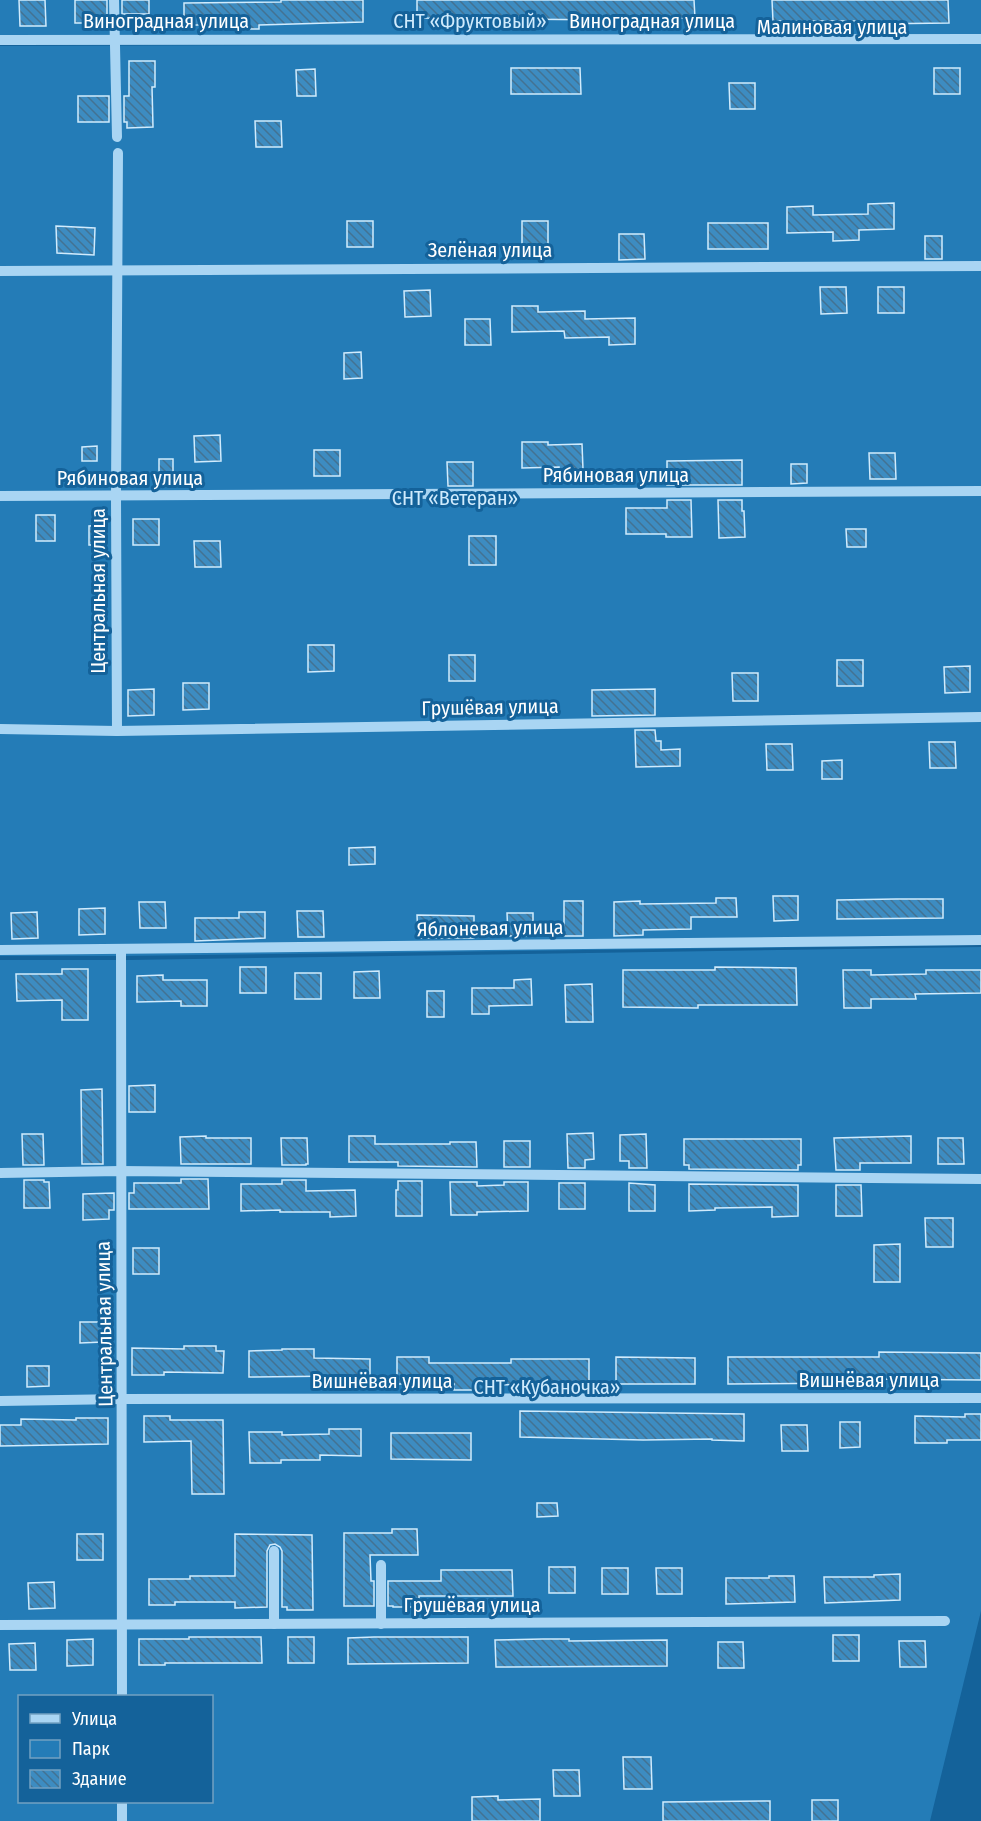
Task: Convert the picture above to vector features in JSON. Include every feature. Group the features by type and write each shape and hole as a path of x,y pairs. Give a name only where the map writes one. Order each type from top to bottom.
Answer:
{"street":[{"path":"114,0 117,137"},
{"name":"Виноградная улица","path":"0,40 114,43 981,39"},
{"name":"Малиновая улица","path":"0,47 114,43 981,45"},
{"name":"Центральная улица","path":"117,731 118,153"},
{"name":"Зелёная улица","path":"0,271 981,266"},
{"name":"Рябиновая улица","path":"0,496 981,491"},
{"name":"Грушёвая улица","path":"0,729 117,731 981,717"},
{"name":"Яблоневая улица","path":"0,950 981,940"},
{"name":"Центральная улица","path":"121,950 122,1695"},
{"path":"0,1173 120,1171 981,1179"},
{"name":"Вишнёвая улица","path":"0,1401 981,1398"},
{"path":"274,1551 274,1624"},
{"path":"381,1565 381,1624"},
{"name":"Грушёвая улица","path":"0,1625 945,1621"},
{"path":"122,1803 122,1821"}],"green space":[{"name":"СНТ «Фруктовый»","path":"0,0 981,0 981,41 0,44"},
{"name":"СНТ «Ветеран»","path":"981,43 981,945 0,956 0,46"},
{"name":"СНТ «Кубаночка»","path":"981,947 981,1611 930,1821 0,1821 0,960"}],"building":[{"path":"19,0 45,0 46,26 20,26"},
{"path":"75,0 107,0 107,15 101,15 101,23 75,23"},
{"path":"122,0 149,0 149,14 122,14"},
{"path":"281,0 363,0 363,22 259,25 259,29 229,29 229,25 184,25 184,3 281,2"},
{"path":"417,0 694,0 695,18 613,20 417,18"},
{"path":"772,0 948,0 949,23 871,24 871,21 773,21"},
{"path":"129,61 155,61 155,87 152,87 153,127 127,128 127,122 124,122 124,96 129,96"},
{"path":"511,68 580,68 581,94 511,94"},
{"path":"934,68 960,68 960,94 934,94"},
{"path":"315,69 316,96 297,96 296,70"},
{"path":"729,83 755,83 755,109 730,109"},
{"path":"78,96 109,96 109,122 78,122"},
{"path":"255,121 281,121 282,147 256,147"},
{"path":"894,203 894,229 859,230 859,240 833,241 833,232 787,233 787,207 813,206 813,215 868,214 868,204"},
{"path":"347,221 373,221 373,247 347,247"},
{"path":"522,221 548,221 548,247 522,247"},
{"path":"708,223 768,223 768,249 708,249"},
{"path":"56,226 95,228 94,255 57,253"},
{"path":"619,234 644,234 645,259 619,260"},
{"path":"925,236 942,236 942,259 925,259"},
{"path":"820,287 846,287 847,313 821,314"},
{"path":"878,287 904,287 904,313 878,313"},
{"path":"430,290 431,316 405,317 404,291"},
{"path":"512,306 538,306 538,312 585,311 585,319 635,318 635,344 609,345 609,337 565,338 564,331 512,332"},
{"path":"465,319 490,319 491,345 465,345"},
{"path":"361,352 362,378 344,379 344,353"},
{"path":"220,435 221,461 195,462 194,436"},
{"path":"522,442 548,442 548,445 582,444 583,469 522,468"},
{"path":"97,446 97,461 82,461 82,447"},
{"path":"314,450 340,450 340,476 314,476"},
{"path":"869,453 895,453 896,479 870,479"},
{"path":"159,459 173,459 173,485 159,485"},
{"path":"742,460 742,485 667,485 667,461"},
{"path":"447,462 473,462 473,486 448,486"},
{"path":"791,464 807,464 807,483 791,484"},
{"path":"667,500 691,500 692,537 666,537 666,534 626,534 626,508 667,508"},
{"path":"718,500 742,500 745,537 719,538"},
{"path":"36,515 55,515 55,541 36,541"},
{"path":"133,519 159,519 159,545 133,545"},
{"path":"103,525 103,545 89,545 89,526"},
{"path":"846,529 866,529 866,547 847,547"},
{"path":"469,536 496,536 496,565 469,565"},
{"path":"194,541 220,541 221,567 195,567"},
{"path":"308,645 334,645 334,671 308,672"},
{"path":"449,655 475,655 475,681 449,681"},
{"path":"837,660 863,660 863,686 837,686"},
{"path":"970,666 970,692 945,693 944,667"},
{"path":"732,673 758,673 758,701 733,701"},
{"path":"183,683 209,683 209,709 183,710"},
{"path":"154,689 154,715 128,716 128,690"},
{"path":"655,689 655,715 592,716 592,690"},
{"path":"635,730 655,730 656,741 661,741 661,750 680,749 680,766 636,767"},
{"path":"929,742 955,742 956,768 930,768"},
{"path":"766,744 792,744 793,770 767,770"},
{"path":"842,760 842,779 822,779 822,761"},
{"path":"375,847 375,864 349,865 349,848"},
{"path":"773,896 798,896 798,920 774,921"},
{"path":"716,898 736,898 737,917 691,917 691,929 643,930 643,935 614,936 614,902 716,903"},
{"path":"943,899 943,918 837,919 837,900"},
{"path":"564,901 583,901 583,936 564,936"},
{"path":"139,902 165,902 166,928 140,928"},
{"path":"105,908 105,934 79,935 79,909"},
{"path":"297,911 323,911 324,937 298,937"},
{"path":"37,912 38,938 12,939 11,913"},
{"path":"239,912 265,912 265,938 195,941 195,918 239,918"},
{"path":"507,913 533,913 533,936 508,936"},
{"path":"417,915 474,916 474,938 418,938"},
{"path":"240,967 266,967 266,993 240,993"},
{"path":"715,967 796,968 797,1005 698,1005 698,1008 623,1007 623,970 715,970"},
{"path":"62,969 88,969 88,1020 62,1020 62,1000 17,1001 16,974 62,974"},
{"path":"843,970 871,970 871,975 926,974 926,970 981,970 981,993 915,994 916,999 871,999 871,1008 844,1008"},
{"path":"379,971 380,998 354,998 354,972"},
{"path":"295,973 321,973 321,999 295,999"},
{"path":"163,975 163,980 207,980 207,1006 181,1006 181,1001 137,1002 137,976"},
{"path":"531,979 532,1005 489,1006 489,1014 472,1014 472,988 514,988 514,980"},
{"path":"592,984 593,1022 566,1022 565,985"},
{"path":"427,991 444,991 444,1017 427,1017"},
{"path":"155,1085 155,1112 129,1112 129,1086"},
{"path":"102,1089 103,1164 82,1164 81,1090"},
{"path":"593,1133 594,1159 585,1160 585,1168 568,1168 567,1134"},
{"path":"22,1134 43,1134 44,1165 23,1165"},
{"path":"646,1134 647,1168 629,1168 629,1161 620,1161 620,1135"},
{"path":"206,1136 206,1138 251,1138 251,1164 181,1164 180,1137"},
{"path":"349,1136 375,1136 375,1144 476,1142 477,1167 398,1166 398,1162 349,1162"},
{"path":"911,1136 911,1163 860,1163 860,1170 836,1170 834,1138"},
{"path":"281,1138 307,1138 308,1164 282,1165"},
{"path":"938,1138 963,1138 964,1164 938,1164"},
{"path":"684,1139 801,1139 801,1165 798,1165 798,1170 689,1169 689,1165 684,1165"},
{"path":"504,1141 530,1141 530,1167 504,1167"},
{"path":"181,1179 208,1179 209,1209 129,1209 129,1193 134,1193 134,1183 181,1183"},
{"path":"24,1180 49,1182 50,1208 24,1208"},
{"path":"282,1180 306,1180 306,1191 355,1190 356,1216 330,1217 330,1212 241,1211 241,1184 282,1184"},
{"path":"398,1181 422,1181 422,1216 396,1216"},
{"path":"450,1182 477,1182 477,1186 504,1185 504,1182 528,1182 528,1211 451,1215"},
{"path":"559,1183 585,1183 585,1209 559,1209"},
{"path":"629,1183 655,1185 655,1211 629,1211"},
{"path":"689,1184 798,1185 798,1216 772,1217 772,1207 689,1211"},
{"path":"836,1185 861,1185 862,1216 836,1216"},
{"path":"114,1193 114,1210 109,1210 109,1219 83,1220 83,1194"},
{"path":"925,1218 953,1218 953,1247 926,1247"},
{"path":"900,1244 900,1282 874,1282 874,1245"},
{"path":"133,1248 159,1248 159,1274 133,1274"},
{"path":"80,1322 103,1322 103,1342 80,1343"},
{"path":"184,1346 216,1346 216,1351 224,1351 223,1373 164,1372 164,1375 132,1375 132,1348 184,1349"},
{"path":"314,1349 314,1358 370,1359 370,1385 338,1385 338,1376 249,1377 249,1351"},
{"path":"879,1352 981,1353 981,1380 862,1379 862,1383 728,1384 728,1357 879,1357"},
{"path":"397,1357 429,1357 429,1363 511,1363 511,1359 589,1359 589,1384 486,1385 486,1390 454,1390 454,1384 397,1384"},
{"path":"616,1357 695,1358 695,1384 616,1384"},
{"path":"27,1366 49,1366 49,1386 27,1387"},
{"path":"520,1411 744,1414 744,1441 520,1437"},
{"path":"965,1414 981,1414 981,1440 915,1443 915,1416 965,1417"},
{"path":"144,1416 170,1416 170,1420 223,1420 224,1494 192,1494 191,1441 144,1442"},
{"path":"76,1418 108,1418 108,1444 0,1446 0,1425 21,1425 21,1419 76,1420"},
{"path":"840,1422 860,1422 860,1447 840,1448"},
{"path":"781,1425 807,1425 808,1451 782,1451"},
{"path":"329,1429 361,1429 361,1456 320,1455 320,1460 250,1463 249,1432 282,1432 282,1435 329,1434"},
{"path":"391,1433 471,1433 471,1460 391,1459"},
{"path":"537,1503 557,1503 558,1516 537,1517"},
{"path":"392,1529 417,1529 418,1555 370,1555 371,1581 374,1581 374,1606 344,1606 344,1533 392,1533"},
{"path":"77,1534 103,1534 103,1560 77,1560"},
{"path":"235,1534 312,1535 313,1610 287,1610 287,1607 282,1607 282,1551 275,1544 270,1545 267,1551 267,1607 235,1608 235,1602 175,1602 175,1605 149,1605 149,1579 235,1576"},
{"path":"549,1567 575,1567 575,1593 549,1593"},
{"path":"602,1568 628,1568 628,1594 602,1594"},
{"path":"656,1568 682,1568 682,1594 657,1594"},
{"path":"441,1570 512,1570 513,1596 419,1596 419,1607 388,1606 388,1581 441,1581"},
{"path":"900,1574 900,1600 825,1603 824,1577 874,1577 874,1575"},
{"path":"769,1576 794,1576 795,1602 726,1604 726,1578 769,1578"},
{"path":"54,1582 55,1608 29,1609 28,1583"},
{"path":"833,1635 859,1635 859,1661 833,1661"},
{"path":"189,1637 261,1637 262,1663 139,1665 139,1639 189,1639"},
{"path":"288,1637 314,1637 314,1663 288,1663"},
{"path":"468,1637 468,1663 348,1664 348,1638"},
{"path":"93,1639 93,1665 67,1666 67,1640"},
{"path":"569,1639 569,1641 667,1640 667,1666 496,1667 495,1640"},
{"path":"899,1641 925,1641 926,1667 900,1667"},
{"path":"718,1642 743,1642 744,1668 718,1668"},
{"path":"35,1643 36,1670 10,1670 9,1644"},
{"path":"623,1757 651,1757 652,1789 624,1789"},
{"path":"553,1770 579,1770 580,1796 554,1796"},
{"path":"498,1796 498,1800 540,1799 540,1821 472,1821 472,1797"},
{"path":"812,1800 838,1800 838,1821 812,1821"},
{"path":"770,1801 770,1821 663,1821 663,1802"}]}
